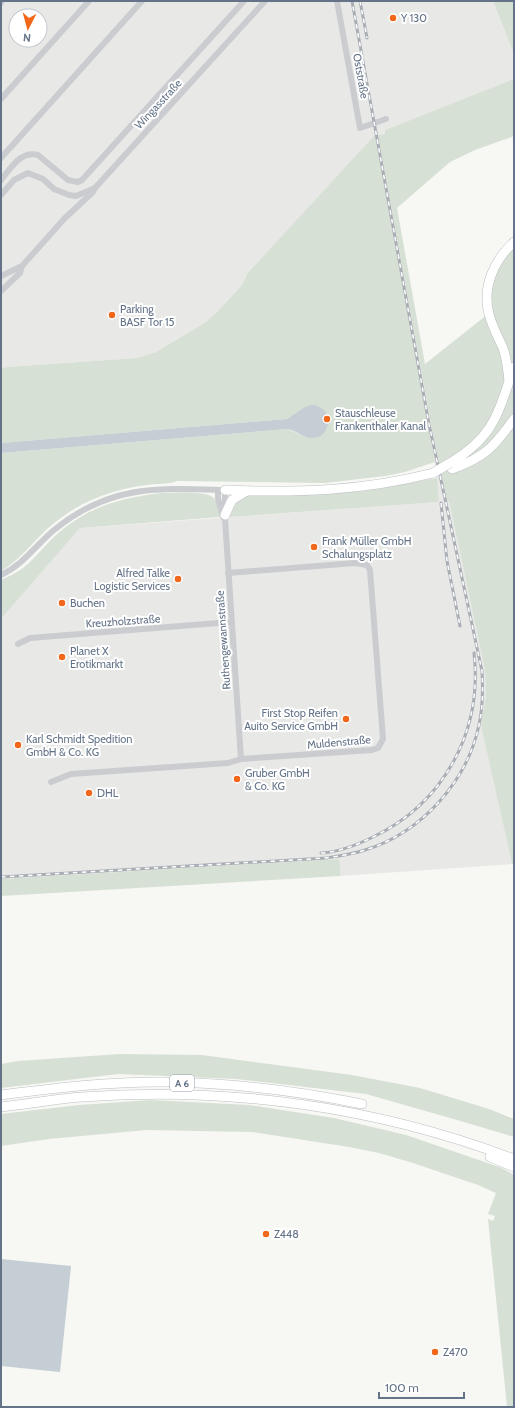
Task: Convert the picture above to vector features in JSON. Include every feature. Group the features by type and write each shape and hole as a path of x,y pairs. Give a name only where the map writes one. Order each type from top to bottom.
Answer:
{"highway":[{"path":"509,382 504,350 488,314 487,289 495,266 505,250 514,242"},
{"path":"451,466 486,435 499,410 514,367"},
{"path":"222,490 305,491 376,486 433,473 451,466 467,463 487,452 504,434 514,419"},
{"path":"225,517 232,500 248,490"},
{"name":"A 6","path":"1,1095 103,1084 166,1082 246,1086 298,1092 362,1104"},
{"name":"A 6","path":"1,1107 82,1097 162,1094 231,1097 299,1104 367,1116 412,1127 514,1159"},
{"path":"459,1141 474,1150 514,1167"}],"street":[{"path":"1,99 89,1"},
{"path":"1,158 142,1"},
{"path":"1,180 23,156 32,153 38,155 68,180 78,182 82,180 244,1"},
{"name":"Wingasstraße","path":"1,195 14,180 28,173 43,179 54,189 69,195 76,196 95,188 265,1"},
{"name":"Oststraße","path":"337,1 360,128 386,119"},
{"path":"1,276 22,266 65,218 93,192 95,188"},
{"path":"1,291 20,273 22,266"},
{"path":"1,575 21,563 50,534 66,521 92,505 110,498 152,489 222,490"},
{"name":"Ruthengewannstraße","path":"222,490 241,759"},
{"name":"Muldenstraße","path":"51,782 71,774 228,763 241,759 372,750 378,748 383,739 370,570 367,564 355,563 228,573"},
{"name":"Kreuzholzstraße","path":"18,644 30,638 231,622"}],"shaded area":[{"path":"1,1 493,1 514,54 514,79 385,130 385,134 378,135 431,424 485,670 486,695 481,726 512,864 340,876 340,863 338,859 1,879 1,619 80,528 439,502 433,450 428,424 247,274 242,285 206,322 156,352 137,358 7,367 1,369"},
{"path":"493,1 514,1 514,54"},
{"path":"514,79 514,136 475,150 450,162 397,208 425,364 488,314 489,280 514,242 514,864 512,864 481,726 486,695 485,670 431,424 378,135 385,134 385,130"},
{"path":"375,135 435,462 405,472 385,476 325,483 177,481 118,490 91,500 56,521 14,562 1,571 1,453 288,429 305,437 303,408 287,419 1,443 1,369 7,367 137,358 156,352 206,322 242,285 247,274"},
{"path":"311,405 319,406 324,410 327,416 327,428 319,437 309,438 288,429 1,453 1,443 287,419 303,408"},
{"path":"437,478 439,502 230,517 231,505 244,496 279,496 356,492"},
{"path":"162,493 198,493 211,496 217,503 220,517 80,528 1,619 1,580 23,568 52,539 73,521 97,508 122,500"},
{"path":"338,859 340,863 340,876 1,896 1,879"},
{"path":"120,1054 202,1055 352,1075 420,1088 489,1109 514,1119 514,1137 366,1094 236,1079 118,1074 1,1088 1,1064 18,1061"},
{"path":"151,1100 249,1105 334,1118 406,1135 502,1168 514,1175 514,1407 507,1407 488,1219 493,1221 495,1216 488,1214 496,1193 478,1185 379,1153 252,1132 146,1130 49,1139 1,1146 1,1114 79,1105"},
{"path":"1,1259 71,1266 60,1372 1,1366"}],"railway":[{"path":"1,877 326,858 346,855 385,842 405,831 423,818 452,785 464,766 473,746 481,712 483,691 482,671 429,424 352,1"},
{"path":"360,1 367,38"},
{"path":"441,503 447,561 460,626"},
{"path":"321,853 341,850 354,845 373,837 398,823 420,805 439,784 454,762 465,737 472,710 475,682 474,653"}],"place":[{"name":"Y 130","path":"393,18"},
{"name":"Parking BASF Tor 15","path":"112,315"},
{"name":"Stauschleuse Frankenthaler Kanal","path":"327,419"},
{"name":"Frank Müller GmbH Schalungsplatz","path":"314,547"},
{"name":"Alfred Talke Logistic Services","path":"178,579"},
{"name":"Buchen","path":"62,603"},
{"name":"Planet X Erotikmarkt","path":"62,657"},
{"name":"First Stop Reifen Auito Service GmbH","path":"346,719"},
{"name":"Karl Schmidt Spedition GmbH & Co. KG","path":"18,745"},
{"name":"Gruber GmbH & Co. KG","path":"237,779"},
{"name":"DHL","path":"89,793"},
{"name":"Z448","path":"266,1234"},
{"name":"Z470","path":"435,1352"}]}
